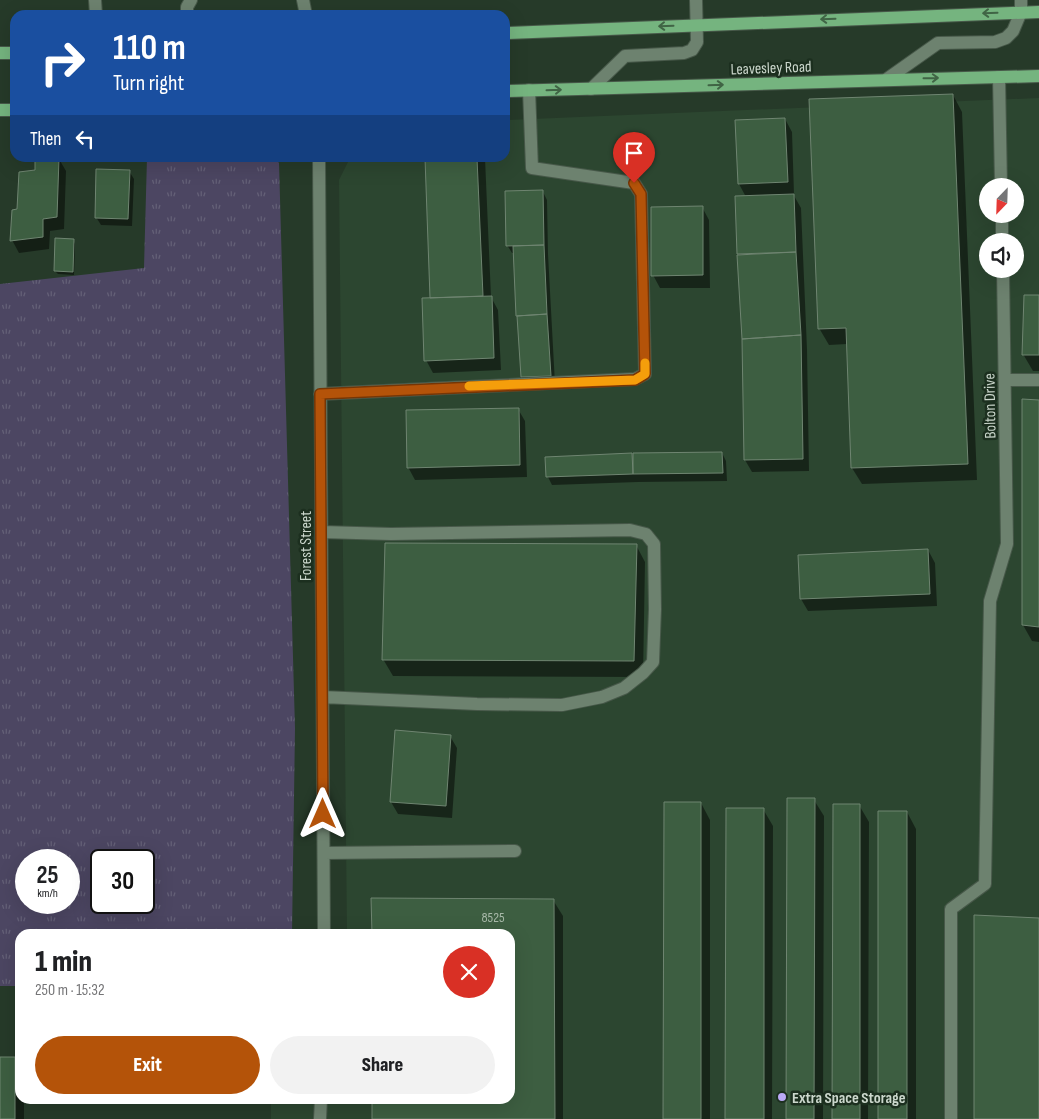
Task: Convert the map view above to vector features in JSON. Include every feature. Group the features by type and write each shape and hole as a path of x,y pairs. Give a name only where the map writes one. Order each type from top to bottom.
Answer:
{"main road":[{"path":"510,33 697,25 1021,6 1039,12"},
{"name":"Leavesley Road","path":"510,91 1039,76"}],"street":[{"path":"591,88 624,56 684,53 692,50 697,42 696,0"},
{"path":"887,79 938,43 995,42 1006,38 1013,31 1021,6"},
{"path":"1000,76 1001,178"},
{"path":"320,394 635,380 645,374 641,194 634,183 532,168 529,90"},
{"name":"Forest Street","path":"319,162 324,929"},
{"name":"Bolton Drive","path":"951,1119 952,909 985,884 990,601 1006,544 1003,278"},
{"path":"1005,380 1039,380"},
{"path":"322,532 391,534 630,530 646,534 654,544 655,609 653,662 643,673 624,688 602,697 562,705 476,704 322,696"},
{"path":"324,852 514,852"},
{"path":"320,1119 321,1104"}],"shaded area":[{"path":"1039,98 1039,1119 271,1119 271,1104 515,1104 515,929 347,929 339,180 348,162 510,162 510,120"}],"green space":[{"path":"147,162 278,162 295,728 292,929 15,929 15,986 0,986 0,284 144,268"}],"building":[{"path":"953,94 968,464 851,468 846,328 818,329 809,99"},
{"path":"785,118 788,182 738,184 735,120"},
{"path":"35,162 59,162 57,217 43,219 43,237 10,241 12,210 17,209 19,172 35,170"},
{"path":"425,162 477,162 483,296 430,298"},
{"path":"96,169 130,170 128,219 95,218"},
{"path":"543,190 544,245 506,246 505,191"},
{"path":"794,194 796,252 737,254 735,196"},
{"path":"703,206 703,275 651,276 651,207"},
{"path":"55,238 74,239 73,272 54,271"},
{"path":"544,245 547,314 516,316 513,246"},
{"path":"796,252 801,335 742,339 737,255"},
{"path":"1024,295 1039,295 1039,355 1022,355"},
{"path":"492,296 494,358 424,361 422,298"},
{"path":"547,314 551,376 521,377 517,316"},
{"path":"801,335 803,459 744,460 742,339"},
{"path":"1022,399 1039,400 1039,627 1022,625"},
{"path":"519,408 520,465 407,468 406,410"},
{"path":"722,452 723,473 633,474 633,453"},
{"path":"632,453 633,474 546,477 545,457"},
{"path":"385,543 637,544 634,661 382,660"},
{"path":"928,549 930,594 800,599 798,555"},
{"path":"395,730 451,735 446,806 390,802"},
{"path":"787,798 815,798 814,1119 786,1119"},
{"path":"664,802 701,802 701,1119 663,1119"},
{"path":"833,804 860,804 860,1119 832,1119"},
{"path":"726,808 764,808 764,1119 725,1119"},
{"path":"878,811 907,811 907,1119 878,1119"},
{"path":"371,898 554,899 555,1119 372,1119 372,1104 515,1104 515,929 372,929"},
{"path":"974,915 1039,918 1039,1119 974,1119"},
{"path":"0,1057 15,1057 15,1119 0,1119"}],"slow traffic":[{"path":"469,386 635,380 645,374 645,363"}],"place":[{"name":"Extra Space Storage","path":"782,1097"}],"route":[{"path":"323,814 320,394 635,380 645,374 641,194 634,183"}]}
